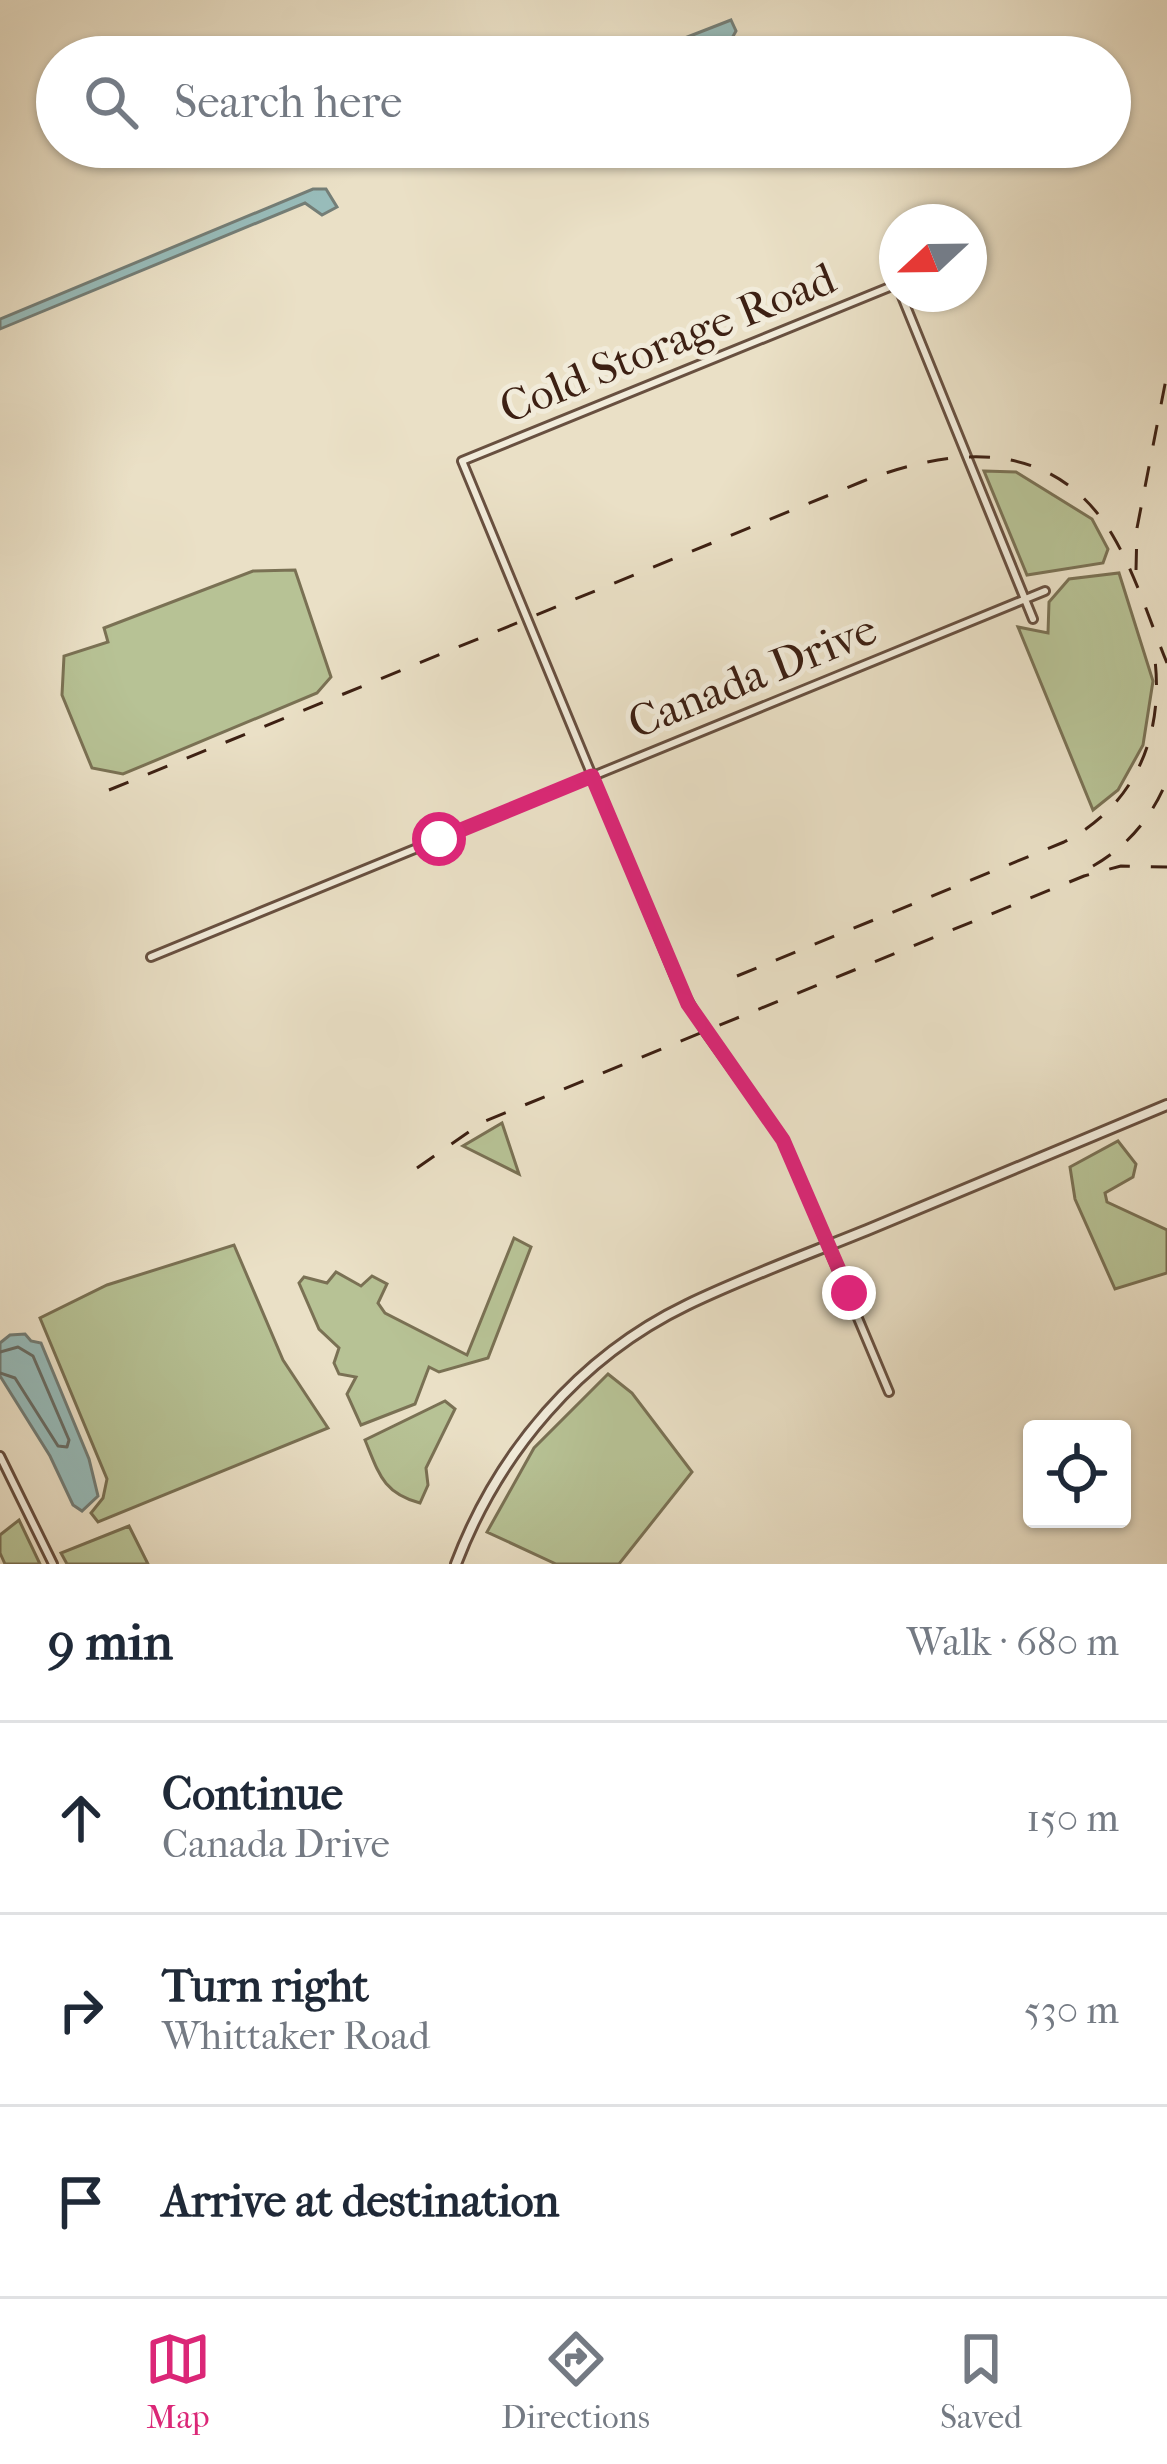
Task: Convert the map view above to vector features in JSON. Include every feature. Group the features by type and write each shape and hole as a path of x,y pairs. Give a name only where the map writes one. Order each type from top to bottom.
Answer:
{"street":[{"name":"Cold Storage Road","path":"592,776 462,461 879,291"},
{"path":"908,312 1033,619"},
{"name":"Canada Drive","path":"152,957 1045,591"},
{"path":"592,776 688,1004 783,1140 889,1392"},
{"path":"456,1564 477,1515 511,1457 584,1375 631,1338 681,1308 1167,1105"},
{"path":"0,1456 53,1564"}],"green space":[{"path":"984,471 1016,472 1092,519 1108,549 1103,563 1027,575"},
{"path":"295,570 331,677 317,693 123,774 92,768 62,695 64,656 108,642 104,628 253,571"},
{"path":"1119,573 1153,681 1143,745 1118,790 1093,810 1018,627 1048,633 1049,602 1069,579"},
{"path":"502,1123 519,1174 463,1146"},
{"path":"1118,1141 1136,1164 1133,1177 1105,1193 1107,1202 1167,1230 1167,1273 1115,1289 1075,1199 1070,1167"},
{"path":"514,1238 531,1247 488,1358 439,1372 429,1367 415,1404 361,1425 347,1394 356,1377 339,1374 334,1363 339,1348 319,1329 299,1283 304,1277 327,1283 336,1272 361,1286 372,1276 387,1284 378,1303 385,1313 467,1355"},
{"path":"234,1245 283,1360 328,1428 98,1522 91,1513 103,1498 107,1479 40,1318 107,1285"},
{"path":"608,1374 632,1393 692,1472 619,1564 556,1564 487,1532 534,1448"},
{"path":"445,1401 455,1409 426,1468 428,1485 420,1503 390,1488 365,1440"},
{"path":"19,1520 40,1564 5,1564 0,1535"},
{"path":"129,1526 148,1564 67,1564 61,1553"}],"water":[{"path":"731,20 736,31 733,36 690,36"},
{"path":"313,189 326,189 337,207 322,215 305,203 0,329 0,319"},
{"path":"25,1334 41,1343 89,1459 98,1496 82,1511 73,1505 50,1456 0,1376 0,1343 10,1335"}],"railway":[{"path":"1136,570 1137,528 1167,374"},
{"path":"109,790 861,482 932,461 1000,458 1033,466 1062,481 1089,504 1121,551 1167,663"},
{"path":"737,976 1064,842 1090,826 1112,807 1142,760 1156,706 1153,646"},
{"path":"1093,866 1138,829 1167,780"},
{"path":"417,1168 483,1122 1084,876 1121,866 1167,867"}],"route":[{"path":"439,839 592,776 688,1004 783,1140 849,1293"}]}
